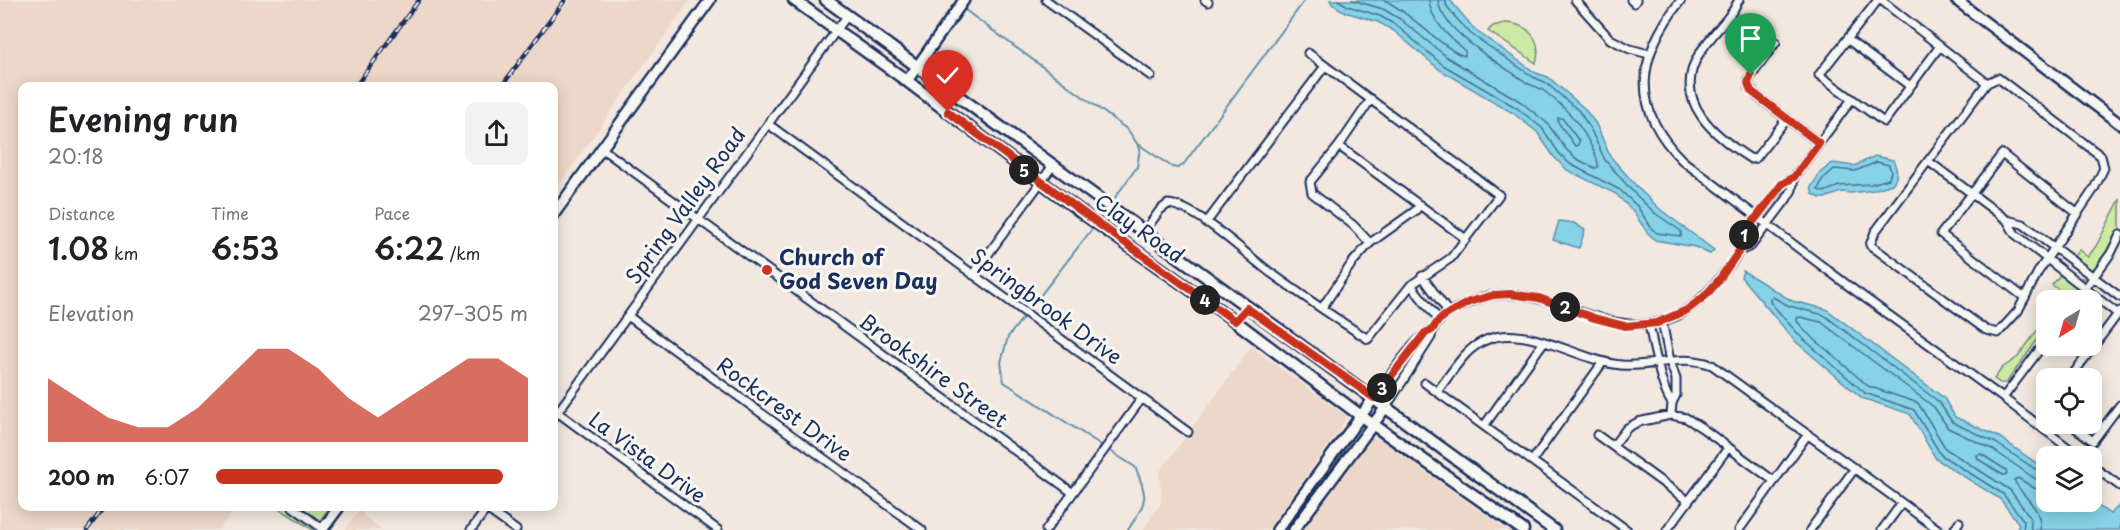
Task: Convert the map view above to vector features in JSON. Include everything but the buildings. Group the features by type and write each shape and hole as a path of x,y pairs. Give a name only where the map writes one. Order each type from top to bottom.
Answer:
{"main road":[{"name":"Clay Road","path":"794,0 907,81 1041,183 1235,321 1361,416 1522,530"},
{"name":"Clay Road","path":"826,0 1554,530"},
{"path":"1235,321 1247,308"}],"street":[{"path":"558,208 710,0"},
{"path":"907,81 964,0"},
{"path":"1046,0 1151,76"},
{"path":"1631,0 1634,3 1636,0"},
{"path":"1681,0 1656,35 1645,74 1648,108 1661,135 1683,161 2066,446"},
{"path":"1739,0 1702,49 1693,66 1691,91 1698,113 1712,130 1751,159 1756,158 1787,117"},
{"path":"1940,46 1884,122 1820,75 1880,0 1987,82"},
{"path":"1956,0 2120,124"},
{"path":"1579,1 1610,39 1630,49 1649,54"},
{"name":"Spring Valley Road","path":"558,411 847,16"},
{"path":"1847,39 1910,86"},
{"path":"1776,42 1749,79 1749,87 1757,96 1819,143"},
{"path":"1144,232 1160,210 1168,204 1179,205 1271,273 1368,339 1411,285 1451,258 1499,195 1308,53"},
{"path":"1206,223 1325,66"},
{"path":"1998,78 2101,156 2104,168 2094,189 2046,260 2018,311 1998,333 1986,330 1870,245 1875,231 1928,161 1987,82 1998,78"},
{"path":"1370,243 1353,225 1312,193 1310,182 1339,146 1371,99"},
{"path":"1294,530 1374,425 1431,337 1432,330 1439,320 1469,302 1494,295 1510,294 1539,298 1594,318 1625,326 1662,321 1687,310 1705,296 1719,280 1739,251 1740,239 1782,184 1794,177 1852,99"},
{"name":"Springbrook Drive","path":"768,124 1188,432"},
{"path":"1339,146 1466,239"},
{"name":"Brookshire Street","path":"601,148 1073,493"},
{"path":"2025,298 1941,234 2002,154 2078,214"},
{"path":"1928,161 2007,220 2023,224 2120,297"},
{"path":"973,275 1054,165"},
{"path":"1739,251 1751,246 1768,225 1792,190 1794,177"},
{"path":"1322,308 1352,263 1370,243 1415,212 1420,205"},
{"path":"2007,220 2015,234 2046,260 2119,313 2078,368"},
{"path":"2085,289 2111,253 2120,235"},
{"path":"1422,276 1449,313"},
{"path":"1411,285 1439,320"},
{"name":"Rockcrest Drive","path":"628,316 922,530"},
{"path":"1662,321 1676,379 1677,395 1672,403 1671,415"},
{"path":"1649,324 1667,397 1672,403"},
{"path":"1277,530 1417,342 1425,333 1432,330"},
{"path":"1437,392 1465,355 1478,344 1497,335 1520,335 1603,362 1622,365 1679,359 1712,365 1939,530"},
{"path":"1654,344 1666,341"},
{"path":"1484,426 1543,343"},
{"path":"2003,398 2036,354"},
{"path":"1532,461 1603,362"},
{"path":"1425,383 1627,530"},
{"path":"1046,530 1142,398"},
{"path":"2102,429 2120,405"},
{"path":"1613,446 1627,428 1638,422 1671,415 1686,418 1774,482"},
{"name":"La Vista Drive","path":"558,417 718,530"},
{"path":"2084,434 2093,441 2098,434"},
{"path":"1597,435 1689,501"},
{"path":"1739,530 1808,435"},
{"path":"1667,530 1728,448"},
{"path":"1810,530 1855,468"},
{"path":"2102,473 2120,486"},
{"path":"1882,530 1902,502"},
{"path":"298,511 322,529 336,511"},
{"path":"471,530 484,511"},
{"path":"490,511 516,530"},
{"path":"1954,530 1959,522"}],"shaded area":[{"path":"0,0 690,0 558,186 558,82 18,82 18,511 233,511 219,530 0,530"},
{"path":"1251,347 1346,416 1340,429 1267,530 1143,530 1162,501 1159,473"},
{"path":"1372,437 1383,442 1507,530 1304,530"},
{"path":"358,511 362,511 364,516 382,530 345,530"}],"green space":[{"path":"1505,23 1521,26 1532,34 1537,47 1536,63 1488,31 1493,26"},
{"path":"2120,199 2120,235 2111,253 2084,290 2060,290 2052,285 2065,269 2079,278 2092,278 2070,261 2079,250 2088,257"},
{"path":"2036,332 2036,342 2006,383 2000,383 1994,379 2002,368 2018,357"},
{"path":"283,511 327,511 313,530"}],"water":[{"path":"1330,0 1450,0 1475,30 1536,73 1548,77 1584,108 1596,124 1610,156 1639,189 1661,210 1714,250 1710,254 1695,247 1655,240 1632,210 1616,194 1567,170 1554,157 1537,132 1513,113 1440,70 1394,31 1378,22 1345,12 1332,4"},
{"path":"1875,156 1893,160 1897,172 1892,184 1873,190 1841,192 1825,198 1813,194 1811,187 1820,173 1831,164 1854,166"},
{"path":"1559,221 1574,223 1585,230 1579,248 1553,240"},
{"path":"1743,271 1792,301 1826,309 1944,398 1955,417 1999,437 2036,463 2036,512 2102,512 2102,509 2110,514 2120,505 2120,530 2016,530 2019,524 2000,499 1936,459 1910,414 1862,398 1795,341 1741,277"}],"waterway":[{"path":"1138,144 1172,167 1178,168 1183,165 1305,0"},
{"path":"961,7 1128,130 1140,148 1137,167 1114,199"},
{"path":"1093,228 1008,337 1001,362 1004,382 1135,467 1143,487 1144,500 1128,530"}],"railway":[{"path":"359,82 419,0"},
{"path":"505,82 565,0"},
{"path":"87,530 101,511"}],"place":[{"name":"Church of God Seven Day","path":"767,270"}],"route":[{"path":"948,112 1041,183 1235,321 1247,308 1374,398 1425,333 1432,330 1439,320 1469,302 1494,295 1510,294 1539,298 1594,318 1625,326 1657,323 1687,310 1705,296 1739,251 1740,239 1782,184 1794,177 1819,143 1751,91 1748,83 1751,75"}]}
